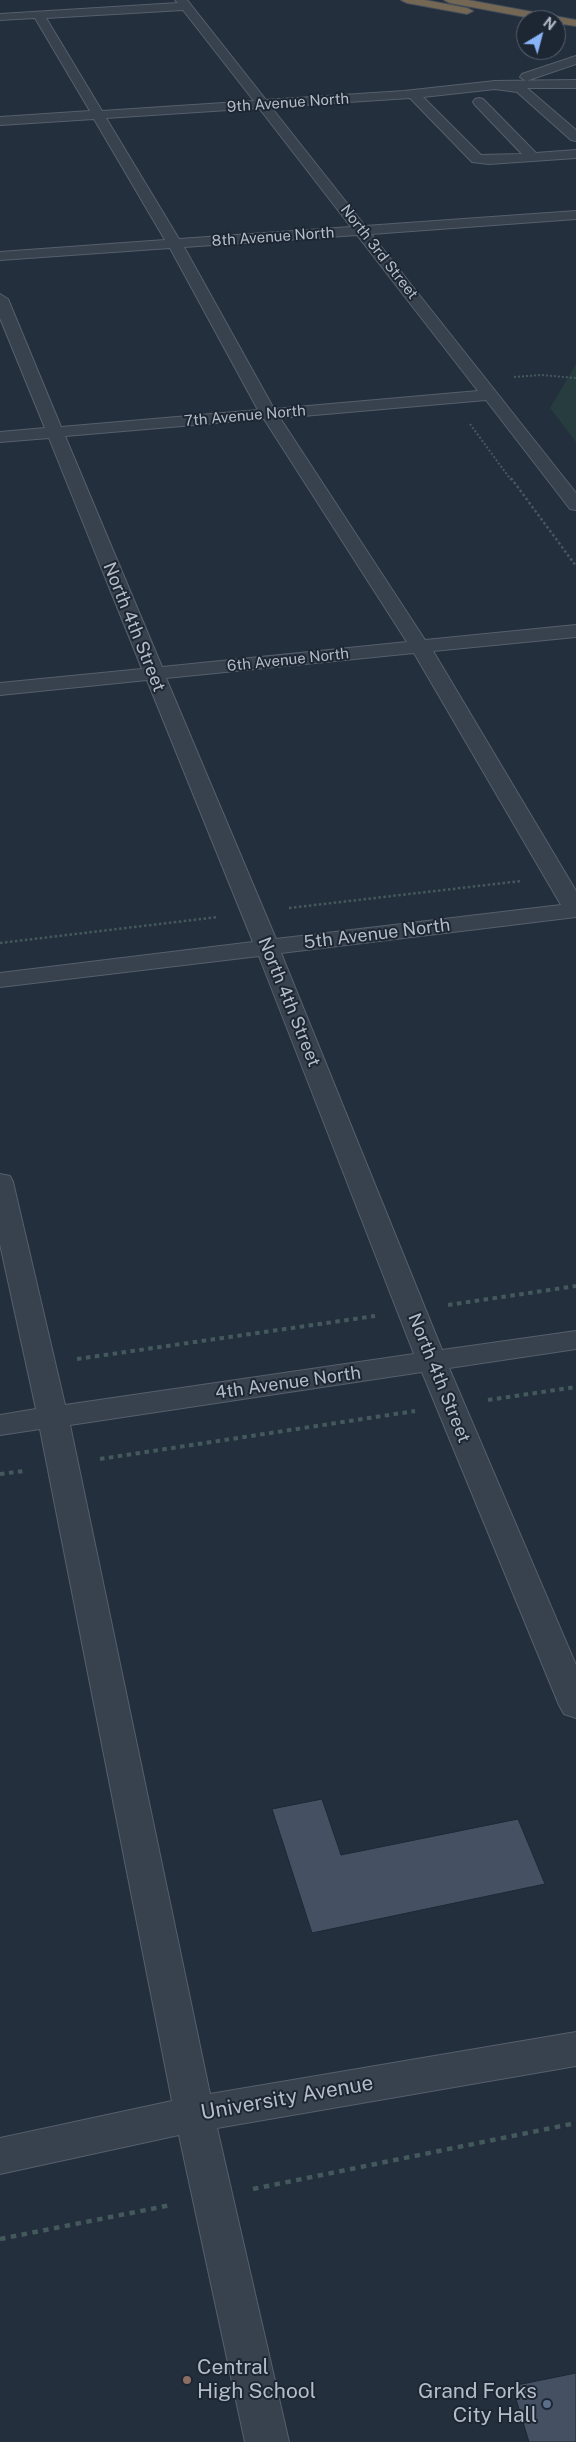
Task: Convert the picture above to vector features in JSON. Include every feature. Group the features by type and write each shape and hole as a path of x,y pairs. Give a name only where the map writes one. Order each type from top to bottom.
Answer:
{"highway":[{"path":"407,0 516,20"},
{"path":"450,0 576,23"}],"street":[{"path":"0,17 184,3"},
{"name":"North 3rd Street","path":"184,3 576,505"},
{"path":"39,15 175,244 269,414 420,647 576,910"},
{"path":"495,85 546,71 576,60"},
{"path":"570,84 576,94"},
{"name":"9th Avenue North","path":"0,121 414,94 495,85 570,84"},
{"path":"495,85 521,89 576,137"},
{"path":"414,94 477,159 576,154"},
{"path":"532,99 475,103 533,157"},
{"path":"425,106 443,105"},
{"name":"8th Avenue North","path":"0,256 576,215"},
{"name":"North 4th Street","path":"0,299 267,947 450,1406 576,1705"},
{"name":"7th Avenue North","path":"0,437 490,395"},
{"name":"6th Avenue North","path":"0,689 576,631"},
{"name":"5th Avenue North","path":"0,980 576,910"},
{"path":"0,1182 63,1465 194,2114 214,2196 267,2442"},
{"name":"4th Avenue North","path":"0,1425 576,1340"},
{"name":"University Avenue","path":"0,2156 194,2114 576,2049"}],"path":[{"path":"478,381 541,375 576,378"},
{"path":"41,1364 576,1286"},
{"path":"0,1474 576,1387"},
{"path":"0,2239 576,2123"}],"green space":[{"path":"576,364 576,442 550,408"}],"building":[{"path":"322,1799 341,1855 518,1819 545,1884 312,1933 272,1809"},
{"name":"Grand Forks City Hall","path":"576,2373 576,2442 529,2442 512,2386"}],"place":[{"name":"Central High School","path":"187,2380"},
{"name":"Grand Forks City Hall","path":"547,2404"}]}
